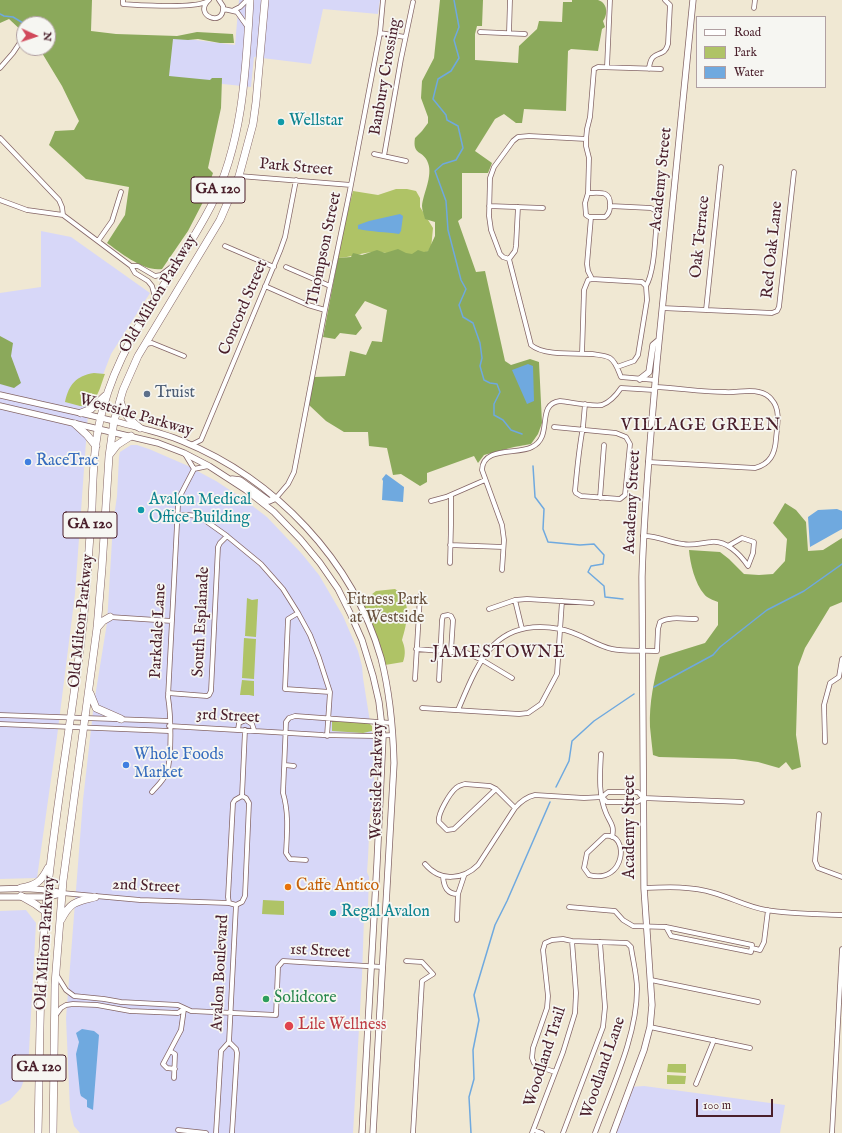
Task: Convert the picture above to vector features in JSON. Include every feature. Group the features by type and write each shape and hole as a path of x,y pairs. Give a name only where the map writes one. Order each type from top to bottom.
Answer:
{"highway":[{"name":"Old Milton Parkway","path":"38,1133 41,1007 47,893 50,862 74,718 85,600 96,446 100,418 120,359 210,207 219,188 232,150 240,114 249,29 250,0"},
{"name":"Old Milton Parkway","path":"53,1133 56,973 59,924 97,628 109,456 114,421 129,374 144,344 220,220 239,176 250,137 256,102 265,0"},
{"path":"81,413 91,409 107,395"},
{"path":"120,399 126,416 140,428"},
{"path":"75,424 96,446"},
{"path":"109,456 117,444 131,436"},
{"path":"97,628 103,621 110,617 104,613 99,604"},
{"path":"89,690 96,708 121,719"},
{"path":"21,888 35,884 41,880 50,862"},
{"path":"21,896 46,912"},
{"path":"59,924 72,904 95,897"},
{"path":"33,1133 38,1120"}],"main road":[{"name":"Academy Street","path":"613,1133 644,1050 650,1027 652,1005 644,888 643,536 655,380 693,0"},
{"path":"640,379 648,372 653,345 659,340"},
{"name":"Westside Parkway","path":"0,395 114,421 169,436 192,445 242,473 276,498 320,542 328,552 354,594 366,617 381,659 387,686 392,723 394,763 373,1133"},
{"name":"Westside Parkway","path":"0,406 158,443 184,453 209,466 246,490 274,512 301,540 320,563 338,589 362,640 379,702 383,736 378,860 362,1133"},
{"path":"228,478 240,480 269,501 276,498"},
{"path":"0,889 21,888 47,893"},
{"path":"0,897 62,893"}],"street":[{"path":"187,6 204,11 208,16 213,18 221,15 224,9 219,0"},
{"path":"224,9 234,10 240,7 247,0"},
{"name":"Thompson Street","path":"276,498 288,484 294,472 380,33 383,0"},
{"path":"510,0 510,33"},
{"path":"607,67 610,0"},
{"path":"649,69 650,60 654,54 663,53 667,49 670,5 665,0"},
{"path":"754,8 755,0"},
{"path":"204,11 204,6 208,1"},
{"path":"123,2 187,6 198,5 208,1"},
{"name":"Banbury Crossing","path":"384,156 412,2"},
{"path":"234,10 240,15 249,29"},
{"path":"480,32 525,34"},
{"path":"380,33 405,37"},
{"path":"0,68 16,48"},
{"path":"588,192 606,194 610,199 609,212 605,217 590,217 587,216 586,213 589,158 586,139 590,117 594,69 598,67 607,67 661,69"},
{"path":"509,258 503,257 500,254 491,230 489,206 492,172 513,141 518,137 529,136 586,139"},
{"path":"0,138 59,200 63,215"},
{"path":"374,154 406,160"},
{"name":"Oak Terrace","path":"706,310 721,167"},
{"name":"Red Oak Lane","path":"662,308 772,313 777,311 779,307 794,172"},
{"name":"Park Street","path":"239,176 351,185"},
{"name":"Concord Street","path":"201,440 274,267 285,237 296,180"},
{"path":"98,241 112,220 121,192"},
{"path":"0,200 27,210 63,215 131,266 135,274 148,281 152,286 155,299"},
{"path":"489,206 543,208"},
{"path":"610,206 652,208 656,211 657,218 652,271 646,286 647,300 638,355 634,361 617,367"},
{"path":"509,258 515,251 518,207"},
{"path":"590,217 587,264 588,271 592,279"},
{"path":"225,246 274,267"},
{"path":"509,258 531,346 546,352 607,356 617,367 621,377 655,380"},
{"path":"131,266 138,266 155,276 161,275 178,262"},
{"path":"286,267 330,286"},
{"path":"582,354 584,290 586,282 592,279 642,282 646,286"},
{"path":"266,286 308,305 325,310"},
{"path":"151,333 152,343"},
{"path":"144,344 152,343 184,356"},
{"path":"502,570 502,525 485,480 482,470 483,463 486,459 501,453 523,450 537,444 543,434 546,413 549,405 560,401 585,404 604,404 617,394 621,388 655,388 726,392 755,391 764,394 773,400 777,410 776,447 774,454 763,466 755,468 648,462"},
{"path":"554,427 582,430 616,433 626,438 630,444 625,495 620,499 578,495 575,490 582,430 585,404"},
{"path":"192,445 201,440 203,451"},
{"path":"600,498 604,445"},
{"path":"184,453 194,469 209,466"},
{"name":"Parkdale Lane","path":"152,792 162,781 168,762 170,720 168,693 178,514 180,496 194,469"},
{"path":"431,501 451,495 485,480"},
{"path":"450,563 451,495"},
{"path":"178,514 199,516 227,536 261,564 283,589 310,635 330,692 327,736"},
{"name":"South Esplanade","path":"168,693 207,696 211,691 218,548 220,543 227,536"},
{"path":"643,536 655,536 674,543 683,544 698,545 719,542 728,546 743,559 748,566 753,553 754,542 742,538 728,546"},
{"path":"450,545 503,547"},
{"path":"415,679 420,596"},
{"path":"489,609 515,600 527,599 592,603"},
{"path":"515,600 522,629"},
{"path":"422,708 519,714 528,713 537,708 545,699 557,674 562,601"},
{"path":"298,613 288,619 285,689 330,692"},
{"path":"439,680 442,620 444,616 448,615 451,616 453,620 451,651"},
{"path":"110,617 172,621"},
{"path":"458,710 467,688 489,649 498,640 509,633 537,627 560,629 574,633 612,649 657,651 658,629 660,622 664,619 696,619"},
{"path":"416,649 466,653 482,660 512,678"},
{"path":"825,742 824,704 830,683 840,678 842,659"},
{"path":"0,715 170,720"},
{"path":"306,860 290,859 286,853 287,819 286,804 283,793 286,722 292,717 328,717 373,720 392,723"},
{"path":"238,730 239,723 246,720 252,724 254,730"},
{"path":"0,724 169,732"},
{"name":"3rd Street","path":"170,726 254,730 327,736 393,735"},
{"name":"Avalon Boulevard","path":"242,796 245,730"},
{"path":"601,754 599,783 605,812 614,828 612,837"},
{"path":"285,765 294,766"},
{"path":"496,789 454,829 447,830 439,822 439,815 453,790 458,786 465,784 490,786 496,789 515,808"},
{"path":"425,864 433,872 443,877 464,876 472,871 478,865 515,808 524,799 535,795 584,798 602,797 608,792 638,792 644,798"},
{"name":"Avalon Boulevard","path":"242,796 246,798 249,803 245,896 242,902 236,905 229,903 228,898 233,803 242,796"},
{"path":"602,797 607,802 637,802 644,798 742,802"},
{"path":"819,814 815,861 816,869 842,877"},
{"path":"605,836 612,837 617,840 620,845 621,856 618,865 612,872 606,875 589,875 584,868 587,853 605,836"},
{"path":"457,920 458,894 464,876"},
{"path":"443,877 443,885 447,890 452,894 458,894"},
{"path":"644,888 675,887 693,889 714,893 746,905 768,910 842,915"},
{"name":"2nd Street","path":"62,893 140,900 229,903"},
{"name":"Avalon Boulevard","path":"216,1133 220,1051 229,1042 236,905"},
{"path":"569,907 615,911 628,924 633,926 666,927 752,945 752,948 760,950 764,942 768,910"},
{"path":"666,927 671,936 751,952 752,948"},
{"name":"Woodland Lane","path":"556,1072 540,1067 534,1063 532,1058 533,1048 548,1008 543,950 545,943 552,940 563,939 627,943 631,947 637,988 634,1023 629,1041 595,1133"},
{"name":"Woodland Trail","path":"533,1132 556,1072 575,1013 576,993 572,940"},
{"name":"Woodland Lane","path":"563,1133 603,1027 605,1007 600,942"},
{"path":"832,1133 842,949"},
{"name":"1st Street","path":"56,973 66,990 74,996 121,1002 178,1006 191,1011 276,1015 278,967 283,961 383,967"},
{"path":"406,961 422,962 432,974 422,981 413,1133"},
{"path":"651,980 758,1002"},
{"name":"1st Street","path":"55,1016 61,1008 66,1005 73,1004 130,1011 178,1013 184,1009"},
{"path":"175,1069 167,1068 163,1064 181,1030 184,1009"},
{"path":"650,1027 750,1048"},
{"path":"696,1084 714,1040"},
{"name":"Avalon Boulevard","path":"229,1042 236,1049 237,1053 232,1133"},
{"path":"837,1042 842,1042"},
{"path":"170,1051 175,1054 174,1078"},
{"path":"178,1130 206,1133"},
{"path":"533,1132 542,1133"}],"shaded area":[{"path":"239,0 380,0 378,14 323,9 311,64 254,57 251,87 167,78 172,37 235,45"},
{"path":"41,231 71,237 150,293 111,354 88,414 75,594 37,878 0,879 0,293 41,287"},
{"path":"131,445 137,445 149,449 186,465 216,481 267,517 302,554 319,575 343,616 358,651 362,666 375,753 373,806 370,815 367,872 369,877 368,906 364,918 353,1133 80,1133 74,1126 70,1109 66,1018 83,800 94,703 107,623 119,457 120,452"},
{"path":"26,910 36,923 28,1069 21,1088 10,1100 0,1105 0,911"},
{"path":"644,1086 785,1105 780,1133 613,1133 630,1087"}],"green space":[{"path":"0,0 92,0 91,31 116,34 177,36 197,32 233,34 234,43 220,43 198,39 173,39 169,76 210,80 212,78 222,78 221,108 208,168 213,173 203,202 188,231 162,269 148,268 140,265 107,243 125,215 129,187 86,179 49,145 55,131 74,130 79,121 62,86 44,56 56,56 56,16 16,16 16,26 9,19 0,23"},
{"path":"440,0 483,0 482,26 477,26 475,34 475,60 518,63 519,46 537,29 539,21 562,22 563,2 572,2 572,0 598,0 605,6 606,16 603,21 605,27 602,29 598,51 571,49 568,51 566,111 524,109 522,123 516,123 504,114 495,119 475,151 492,163 488,173 462,173 462,218 458,221 476,272 485,271 505,361 511,365 530,359 539,362 542,423 538,434 531,444 484,455 478,463 474,456 427,473 427,482 420,486 401,474 393,475 387,448 369,446 368,432 344,432 326,421 309,405 314,377 345,376 350,351 366,355 372,341 382,342 387,310 365,301 355,315 362,328 356,335 340,333 335,339 323,337 338,258 351,257 353,253 362,255 377,250 385,253 398,249 412,254 418,250 424,252 428,251 435,236 435,222 425,219 422,208 429,179 428,163 424,156 415,148 415,138 428,123 428,117 421,98 422,81 434,58"},
{"path":"396,189 416,191 420,198 420,207 433,228 431,249 418,255 373,252 336,258 353,191 378,195"},
{"path":"0,336 13,343 11,356 21,383 14,388 0,384"},
{"path":"94,373 105,374 97,395 90,404 80,406 65,402 69,390 74,382 82,376"},
{"path":"785,503 796,510 806,522 808,551 823,550 842,538 842,602 830,607 805,648 798,667 796,735 801,767 792,770 786,762 779,768 758,762 735,759 659,757 653,755 650,709 660,657 705,643 718,625 718,602 705,595 698,585 690,561 689,550 720,552 744,574 773,574 785,561 787,539 773,523"},
{"name":"Fitness Park at Westside","path":"395,589 401,594 406,605 407,619 402,640 405,656 403,662 385,665 362,602 376,591"},
{"path":"247,598 252,600 258,599 256,637 245,636"},
{"path":"244,638 256,639 254,679 242,678"},
{"path":"242,680 254,681 254,696 240,695"},
{"path":"332,720 369,723 372,726 372,731 363,733 332,731"},
{"path":"263,900 284,901 284,915 262,914"},
{"path":"668,1064 686,1064 686,1073 667,1072"},
{"path":"667,1075 686,1076 685,1084 667,1084"}],"water":[{"path":"400,214 403,216 401,231 399,234 358,229 358,225 369,221"},
{"path":"528,364 533,366 534,401 527,404 512,370"},
{"path":"386,474 404,487 403,502 382,500 382,479"},
{"path":"837,509 842,511 842,529 810,547 808,517 818,510"},
{"path":"82,1029 94,1031 99,1035 93,1110 87,1107 87,1100 81,1096 80,1093 76,1054 79,1042 76,1033"}],"waterway":[{"path":"454,0 459,27 454,40 459,58 451,71 438,79 433,99 446,115 447,120 458,126 463,148 456,160 443,164 435,171 446,201 448,230 461,280 466,289 459,305 463,317 473,323 480,343 482,358 480,366 484,380 497,384 500,392 494,404 494,415 503,420 511,430 522,434"},
{"path":"0,14 16,19"},
{"path":"533,466 535,497 544,509 543,529 548,542 580,545 594,544 604,555 603,564 591,566 588,572 604,586 605,597 623,599"},
{"path":"654,687 713,655 720,647 767,610 804,591 842,564"},
{"path":"556,787 569,761 572,741 594,721 634,694"},
{"path":"471,1133 469,1097 474,1079 473,1050 479,1020 474,995 495,925 550,802"}],"place":[{"name":"Wellstar","path":"281,122"},
{"name":"Truist","path":"147,394"},
{"name":"RaceTrac","path":"28,462"},
{"name":"Avalon Medical Office Building","path":"141,510"},
{"name":"Whole Foods Market","path":"126,765"},
{"name":"Caffe Antico","path":"288,887"},
{"name":"Regal Avalon","path":"333,913"},
{"name":"Solidcore","path":"266,999"},
{"name":"Lile Wellness","path":"289,1026"}],"district":[{"name":"VILLAGE GREEN","path":"701,427"},
{"name":"JAMESTOWNE","path":"499,654"}]}
